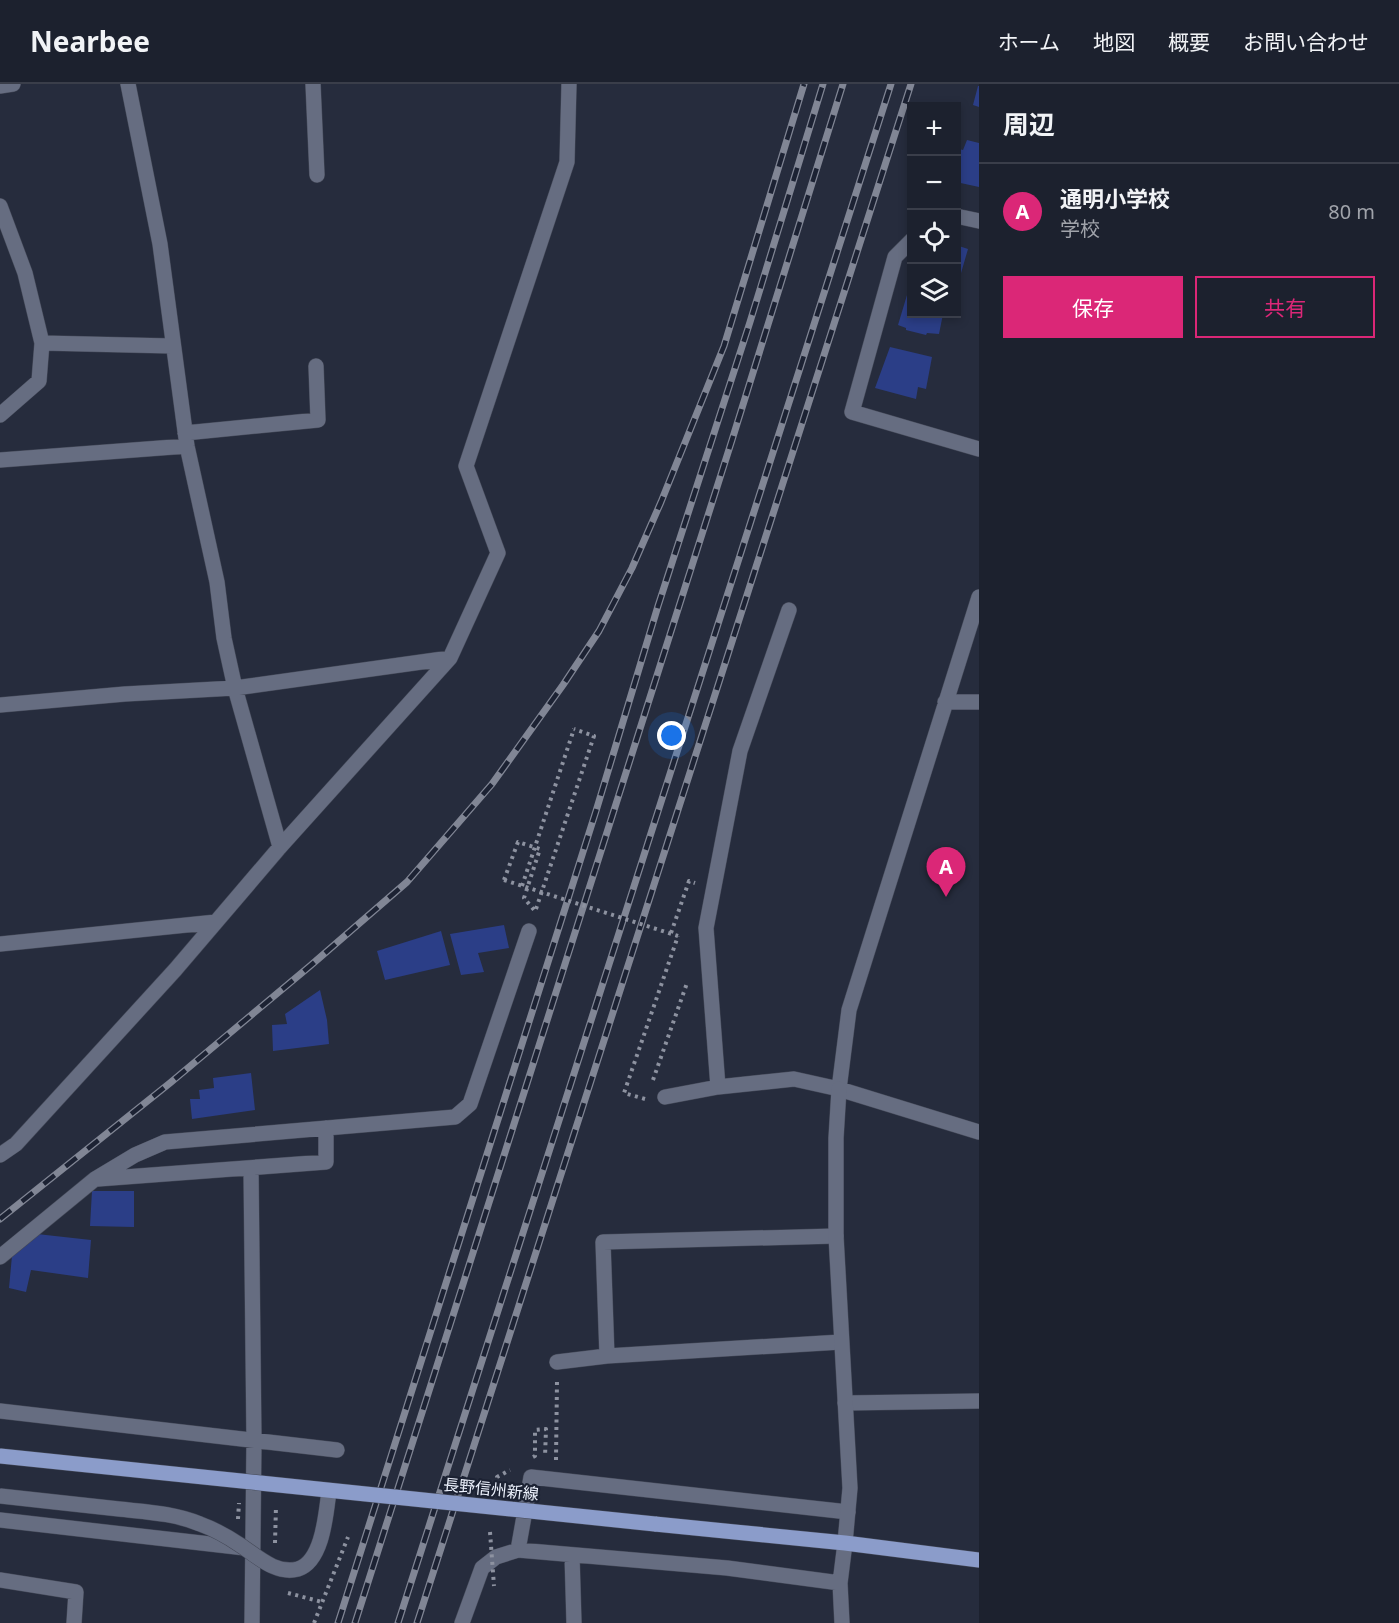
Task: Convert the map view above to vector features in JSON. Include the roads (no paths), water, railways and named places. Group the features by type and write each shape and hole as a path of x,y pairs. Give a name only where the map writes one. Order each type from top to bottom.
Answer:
{"main road":[{"name":"長野信州新線","path":"0,1456 979,1560"}],"street":[{"path":"0,86 13,84"},
{"path":"128,84 160,244 186,440 217,582 224,638 235,688 280,848"},
{"path":"314,84 317,176"},
{"path":"0,1155 16,1144 175,970 280,848 450,658 498,553 466,466 567,162 568,84"},
{"path":"0,206 26,273 42,344 39,381 0,415"},
{"path":"961,217 979,221"},
{"path":"907,245 895,257 852,412 979,449"},
{"path":"42,344 172,346"},
{"path":"0,460 186,440 318,420 315,366"},
{"path":"842,1623 840,1582 850,1488 836,1236 836,1138 839,1089 849,1010 979,597"},
{"path":"718,1087 706,928 740,751 789,610"},
{"path":"0,705 235,688 450,658"},
{"path":"945,702 979,702"},
{"path":"0,944 216,922"},
{"path":"0,1257 95,1179 135,1155 165,1142 455,1117 470,1104 529,932"},
{"path":"665,1097 718,1087 794,1079 839,1089 979,1132"},
{"path":"95,1179 327,1162 326,1128"},
{"path":"251,1168 254,1441 260,1544 252,1623"},
{"path":"607,1356 603,1242 836,1236"},
{"path":"557,1362 607,1356 841,1342"},
{"path":"845,1403 979,1401"},
{"path":"0,1411 337,1449"},
{"path":"518,1550 531,1477 848,1512"},
{"path":"0,1496 179,1517 216,1531 274,1567 288,1569 299,1568 307,1563 316,1552 329,1491"},
{"path":"0,1521 260,1544"},
{"path":"462,1623 482,1568 496,1557 518,1550 727,1568 840,1582"},
{"path":"572,1555 574,1623"},
{"path":"0,1580 76,1592 74,1623"}],"railway":[{"path":"0,1219 170,1083 407,882 492,784 563,685 599,631 632,568 724,346 804,84"},
{"path":"338,1623 596,811 658,606 750,322 823,84"},
{"path":"355,1623 843,84"},
{"path":"398,1623 891,84"},
{"path":"417,1623 911,84"}],"place":[{"name":"通明小学校","path":"946,897"}]}
